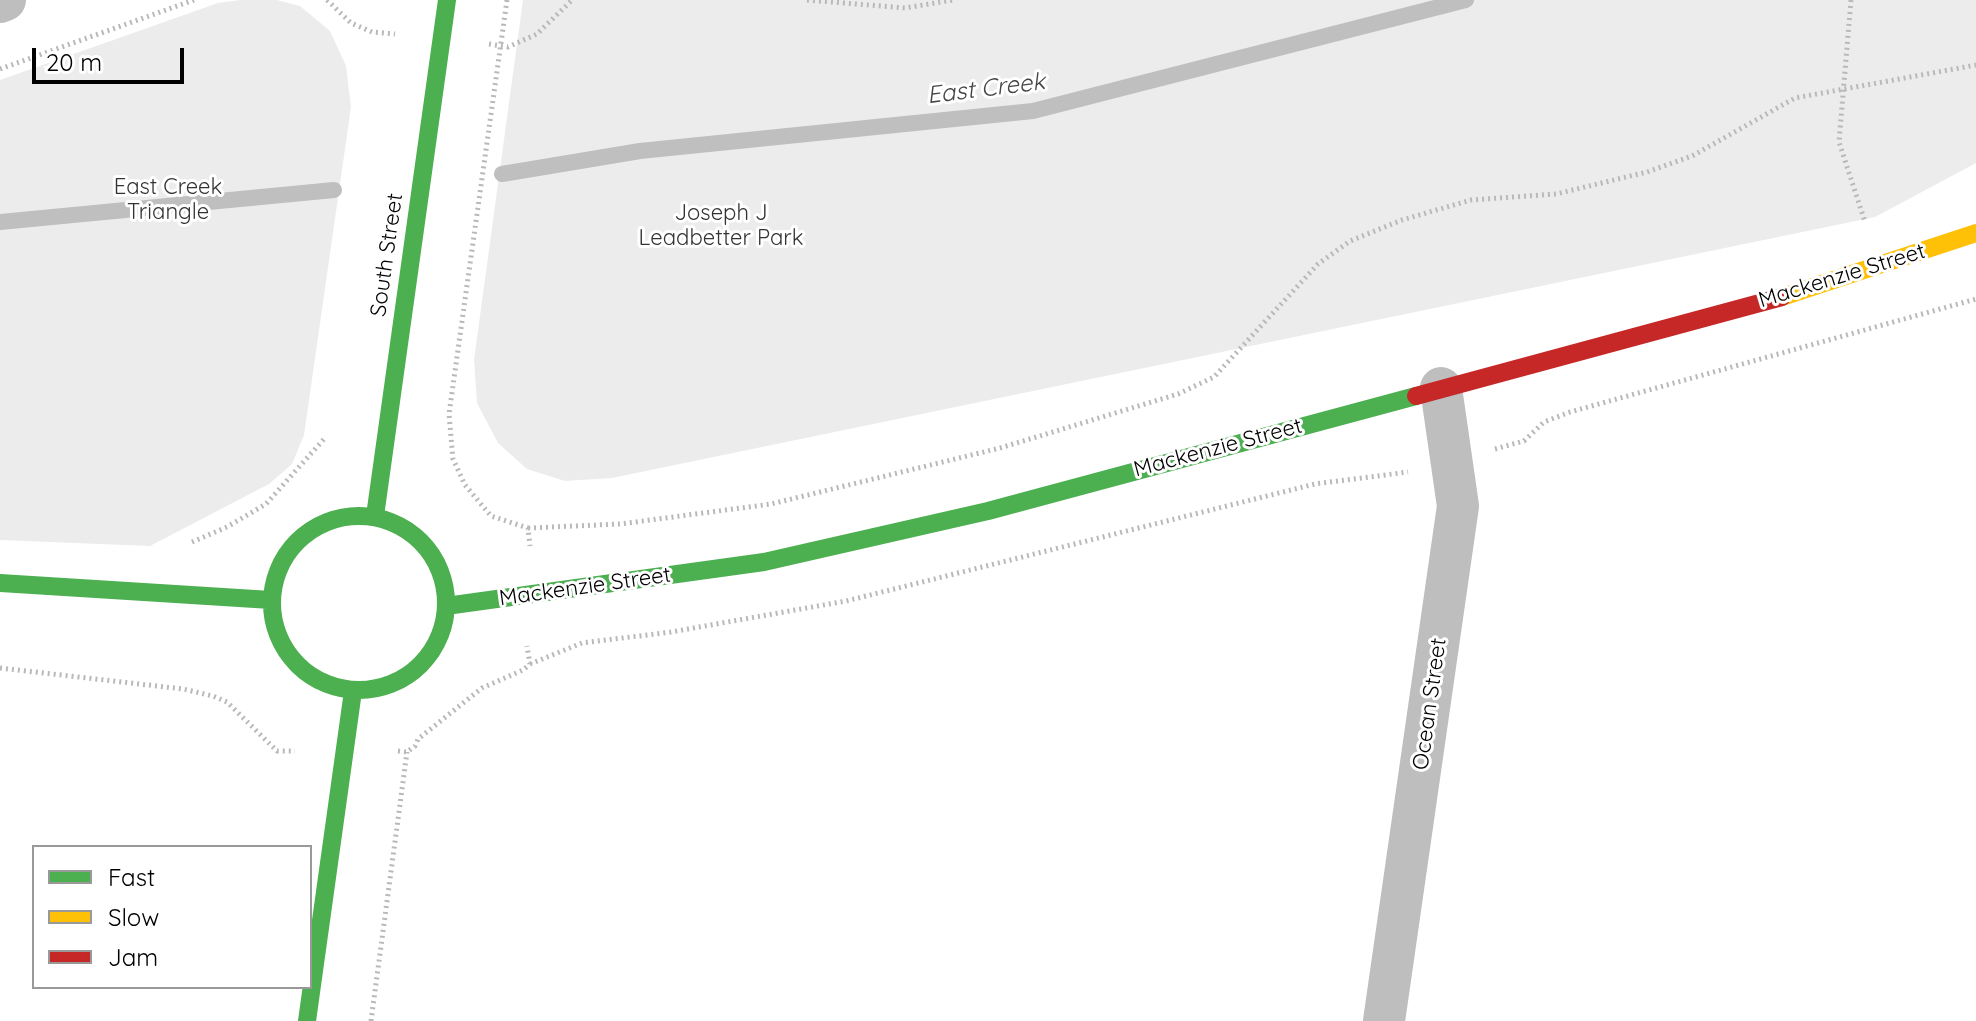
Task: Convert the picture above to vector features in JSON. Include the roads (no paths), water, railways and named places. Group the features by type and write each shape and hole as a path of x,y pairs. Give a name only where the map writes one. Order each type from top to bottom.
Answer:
{"main road":[{"name":"South Street","path":"375,516 447,0"},
{"name":"Mackenzie Street","path":"446,606 764,562 988,511 1827,285 1976,233"},
{"path":"375,516 404,528 427,548 442,575 446,606 441,634 427,658 406,677 380,688 353,691 327,684 304,671 286,651 274,626 271,600 281,563 304,535 338,518 375,516"},
{"path":"0,583 271,600"},
{"path":"312,985 353,691"},
{"path":"307,1021 311,989"}],"street":[{"name":"Ocean Street","path":"1384,1021 1458,506 1441,388"}],"waterway":[{"name":"East Creek","path":"502,174 640,151 1033,111 1466,0"},
{"name":"East Creek","path":"0,222 334,190"}],"park label":[{"name":"East Creek Triangle","path":"168,200"},
{"name":"Joseph J Leadbetter Park","path":"721,226"}]}
